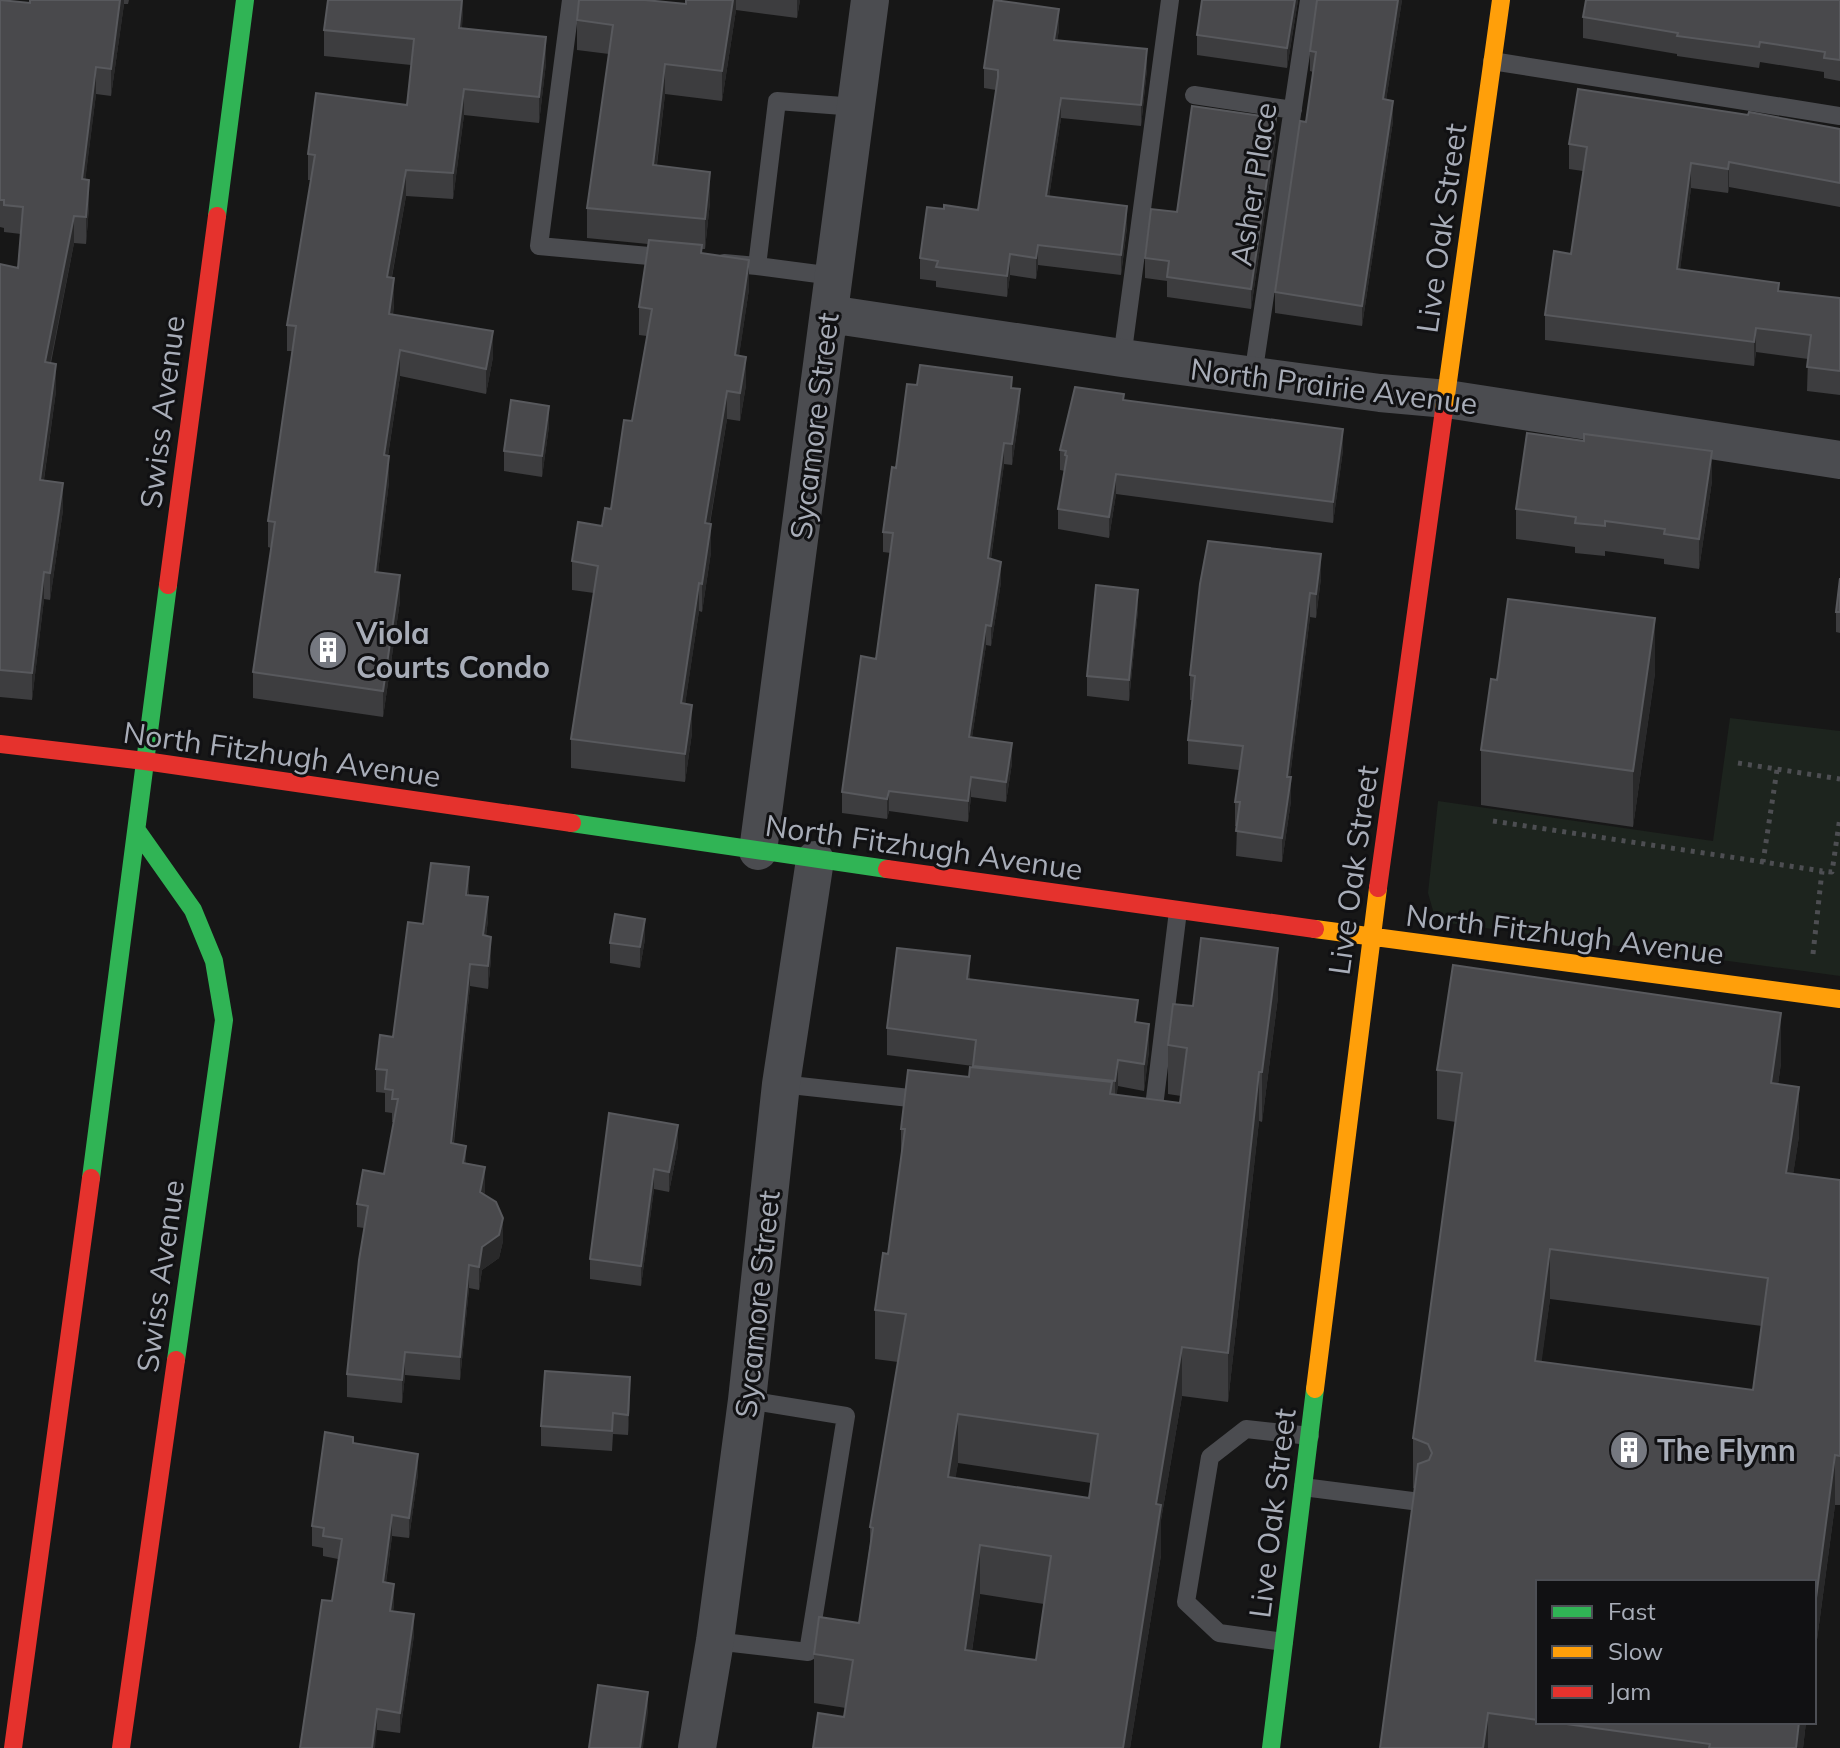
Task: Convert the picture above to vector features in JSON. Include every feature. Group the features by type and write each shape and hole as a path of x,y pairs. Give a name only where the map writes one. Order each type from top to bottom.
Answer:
{"street":[{"name":"Swiss Avenue","path":"13,1748 138,832 245,0"},
{"name":"Sycamore Street","path":"758,851 870,0"},
{"name":"Live Oak Street","path":"1271,1748 1371,937 1501,0"},
{"name":"North Prairie Avenue","path":"829,314 1122,358 1380,393 1447,399 1840,460"},
{"name":"North Fitzhugh Avenue","path":"0,744 145,761 1178,911 1840,999"},
{"name":"Swiss Avenue","path":"121,1748 224,1020 214,961 193,910 138,832"},
{"name":"Sycamore Street","path":"697,1748 715,1641 747,1400 781,1084 815,860"}],"lane":[{"path":"571,0 539,246 833,276"},
{"path":"1122,358 1170,0"},
{"name":"Asher Place","path":"1253,376 1309,0"},
{"path":"1492,61 1840,116"},
{"path":"1194,95 1293,110"},
{"path":"757,266 777,101 856,107"},
{"path":"1136,1122 1152,1124 1178,911"},
{"path":"781,1084 951,1102"},
{"path":"715,1641 808,1652 846,1416 747,1400"},
{"path":"1284,1642 1219,1633 1186,1602 1210,1457 1246,1429 1310,1436"},
{"path":"1303,1487 1420,1502"}],"path":[{"path":"1738,763 1840,779"},
{"path":"1763,862 1777,770"},
{"path":"1493,821 1832,872 1840,817"},
{"path":"1812,959 1822,871"}],"shaded area":[{"path":"1730,718 1840,731 1840,976 1448,923 1434,914 1428,893 1438,801 1713,841"}],"building":[{"path":"0,0 30,3 30,0 120,0 111,69 96,67 82,179 89,180 86,217 74,216 45,362 56,364 40,480 63,483 50,573 44,572 32,673 0,670 0,264 18,268 23,207 4,205 4,200 0,200"},
{"path":"328,0 462,0 459,28 546,37 539,97 464,89 453,173 406,170 387,277 394,278 389,314 493,331 486,369 400,350 384,455 389,456 375,572 400,575 383,691 253,672 275,522 268,521 296,326 287,325 315,155 308,154 316,93 407,105 414,39 324,30"},
{"path":"579,0 645,0 686,4 686,0 733,0 722,71 665,64 653,165 710,172 705,219 587,208 613,25 577,20"},
{"path":"994,0 1059,9 1054,40 1147,49 1141,105 1061,98 1046,196 1127,206 1121,255 1038,245 1036,258 1010,254 1007,276 936,267 938,261 920,258 927,207 944,209 944,205 978,210 998,77 998,70 984,68"},
{"path":"1202,0 1295,0 1287,48 1197,35"},
{"path":"1317,0 1398,0 1383,99 1393,101 1362,306 1275,292 1300,121 1306,122 1316,52 1310,51"},
{"path":"1586,0 1840,0 1840,60 1824,58 1825,52 1760,42 1759,47 1677,36 1678,33 1583,17"},
{"path":"1578,89 1748,115 1749,112 1840,129 1840,183 1729,162 1728,169 1691,163 1677,269 1779,283 1778,291 1840,298 1840,371 1807,367 1811,335 1756,328 1754,342 1545,315 1554,251 1571,254 1587,147 1569,144"},
{"path":"1192,106 1276,118 1251,289 1167,277 1169,261 1145,258 1151,209 1177,212"},
{"path":"649,240 702,245 701,253 749,260 735,355 746,357 740,393 727,391 705,523 711,524 681,703 692,705 685,754 571,739 598,566 572,561 578,522 602,526 605,508 611,509 624,420 632,421 652,309 639,307"},
{"path":"920,365 1012,377 1011,388 1020,389 1012,444 1004,443 988,558 1001,562 991,626 986,625 969,737 1012,743 1006,782 971,777 968,801 889,791 887,799 842,792 861,656 876,659 893,533 883,532 892,467 896,468 907,384 917,385"},
{"path":"1075,387 1124,394 1123,400 1343,429 1333,502 1116,474 1109,517 1058,509 1067,456 1066,451 1060,450"},
{"path":"511,400 549,406 542,456 504,451"},
{"path":"1527,433 1584,441 1584,434 1712,451 1699,539 1664,534 1665,529 1605,521 1605,526 1575,523 1576,517 1516,509"},
{"path":"1208,541 1321,554 1316,594 1310,593 1282,838 1236,831 1240,802 1235,802 1243,746 1188,740 1195,676 1190,675"},
{"path":"1840,578 1840,612 1836,612"},
{"path":"1096,585 1138,590 1129,680 1087,676"},
{"path":"1508,599 1655,618 1633,771 1481,750 1491,679 1497,680"},
{"path":"431,863 469,867 466,895 488,897 483,935 491,937 488,966 470,964 451,1143 466,1146 463,1163 485,1167 480,1192 496,1202 503,1218 499,1235 482,1247 479,1267 469,1265 460,1357 405,1352 402,1380 347,1374 368,1206 357,1204 363,1170 384,1174 398,1099 392,1099 393,1090 385,1089 387,1070 376,1069 380,1035 393,1037 408,922 423,924"},
{"path":"615,914 645,919 640,947 610,943"},
{"path":"1201,938 1278,948 1262,1072 1259,1072 1228,1353 1182,1347 1156,1504 1161,1505 1123,1748 813,1748 818,1713 844,1717 853,1660 814,1654 819,1617 859,1623 873,1528 870,1527 906,1314 875,1310 883,1253 888,1254 905,1129 901,1129 908,1070 969,1077 970,1067 1112,1082 1110,1094 1180,1103 1187,1048 1168,1045 1173,1004 1193,1006","holes":["958,1414 1098,1434 1089,1498 948,1477","980,1545 1051,1556 1036,1660 965,1650"]},
{"path":"897,948 970,956 967,979 1138,1000 1135,1022 1149,1024 1144,1064 1118,1060 1115,1081 973,1066 976,1040 887,1028"},
{"path":"1453,965 1781,1013 1771,1083 1799,1087 1786,1173 1840,1180 1840,1456 1835,1455 1816,1598 1816,1580 1536,1580 1536,1720 1488,1713 1483,1748 1380,1748 1418,1464 1429,1460 1432,1453 1428,1444 1413,1438 1462,1073 1437,1070","holes":["1550,1249 1768,1278 1753,1390 1535,1361"]},
{"path":"609,1113 678,1125 669,1172 654,1169 641,1266 590,1259"},
{"path":"545,1371 630,1377 628,1415 613,1413 612,1431 541,1426"},
{"path":"325,1432 353,1437 353,1443 418,1454 409,1518 392,1515 383,1582 394,1584 390,1611 414,1614 400,1713 377,1709 372,1748 300,1748 322,1600 332,1601 342,1539 323,1536 324,1528 312,1526"},
{"path":"598,1685 648,1692 640,1748 589,1748"},
{"path":"1566,1724 1799,1724 1796,1748 1709,1748 1710,1744"}],"traffic: fast":[{"path":"217,216 245,0"},
{"path":"91,1178 168,585"},
{"path":"572,823 887,869"},
{"path":"138,832 193,910 214,961 224,1020 176,1360"},
{"path":"1271,1748 1315,1389"}],"traffic: slow":[{"path":"1444,410 1501,0"},
{"path":"1315,1389 1378,888"},
{"path":"1315,929 1840,999"}],"traffic: jam":[{"path":"168,585 217,216"},
{"path":"1378,888 1444,410"},
{"path":"0,744 145,761 572,823"},
{"path":"887,869 1315,929"},
{"path":"13,1748 91,1178"},
{"path":"121,1748 176,1360"}],"place":[{"name":"Viola Courts Condo","path":"328,650"},
{"name":"The Flynn","path":"1629,1450"}]}
